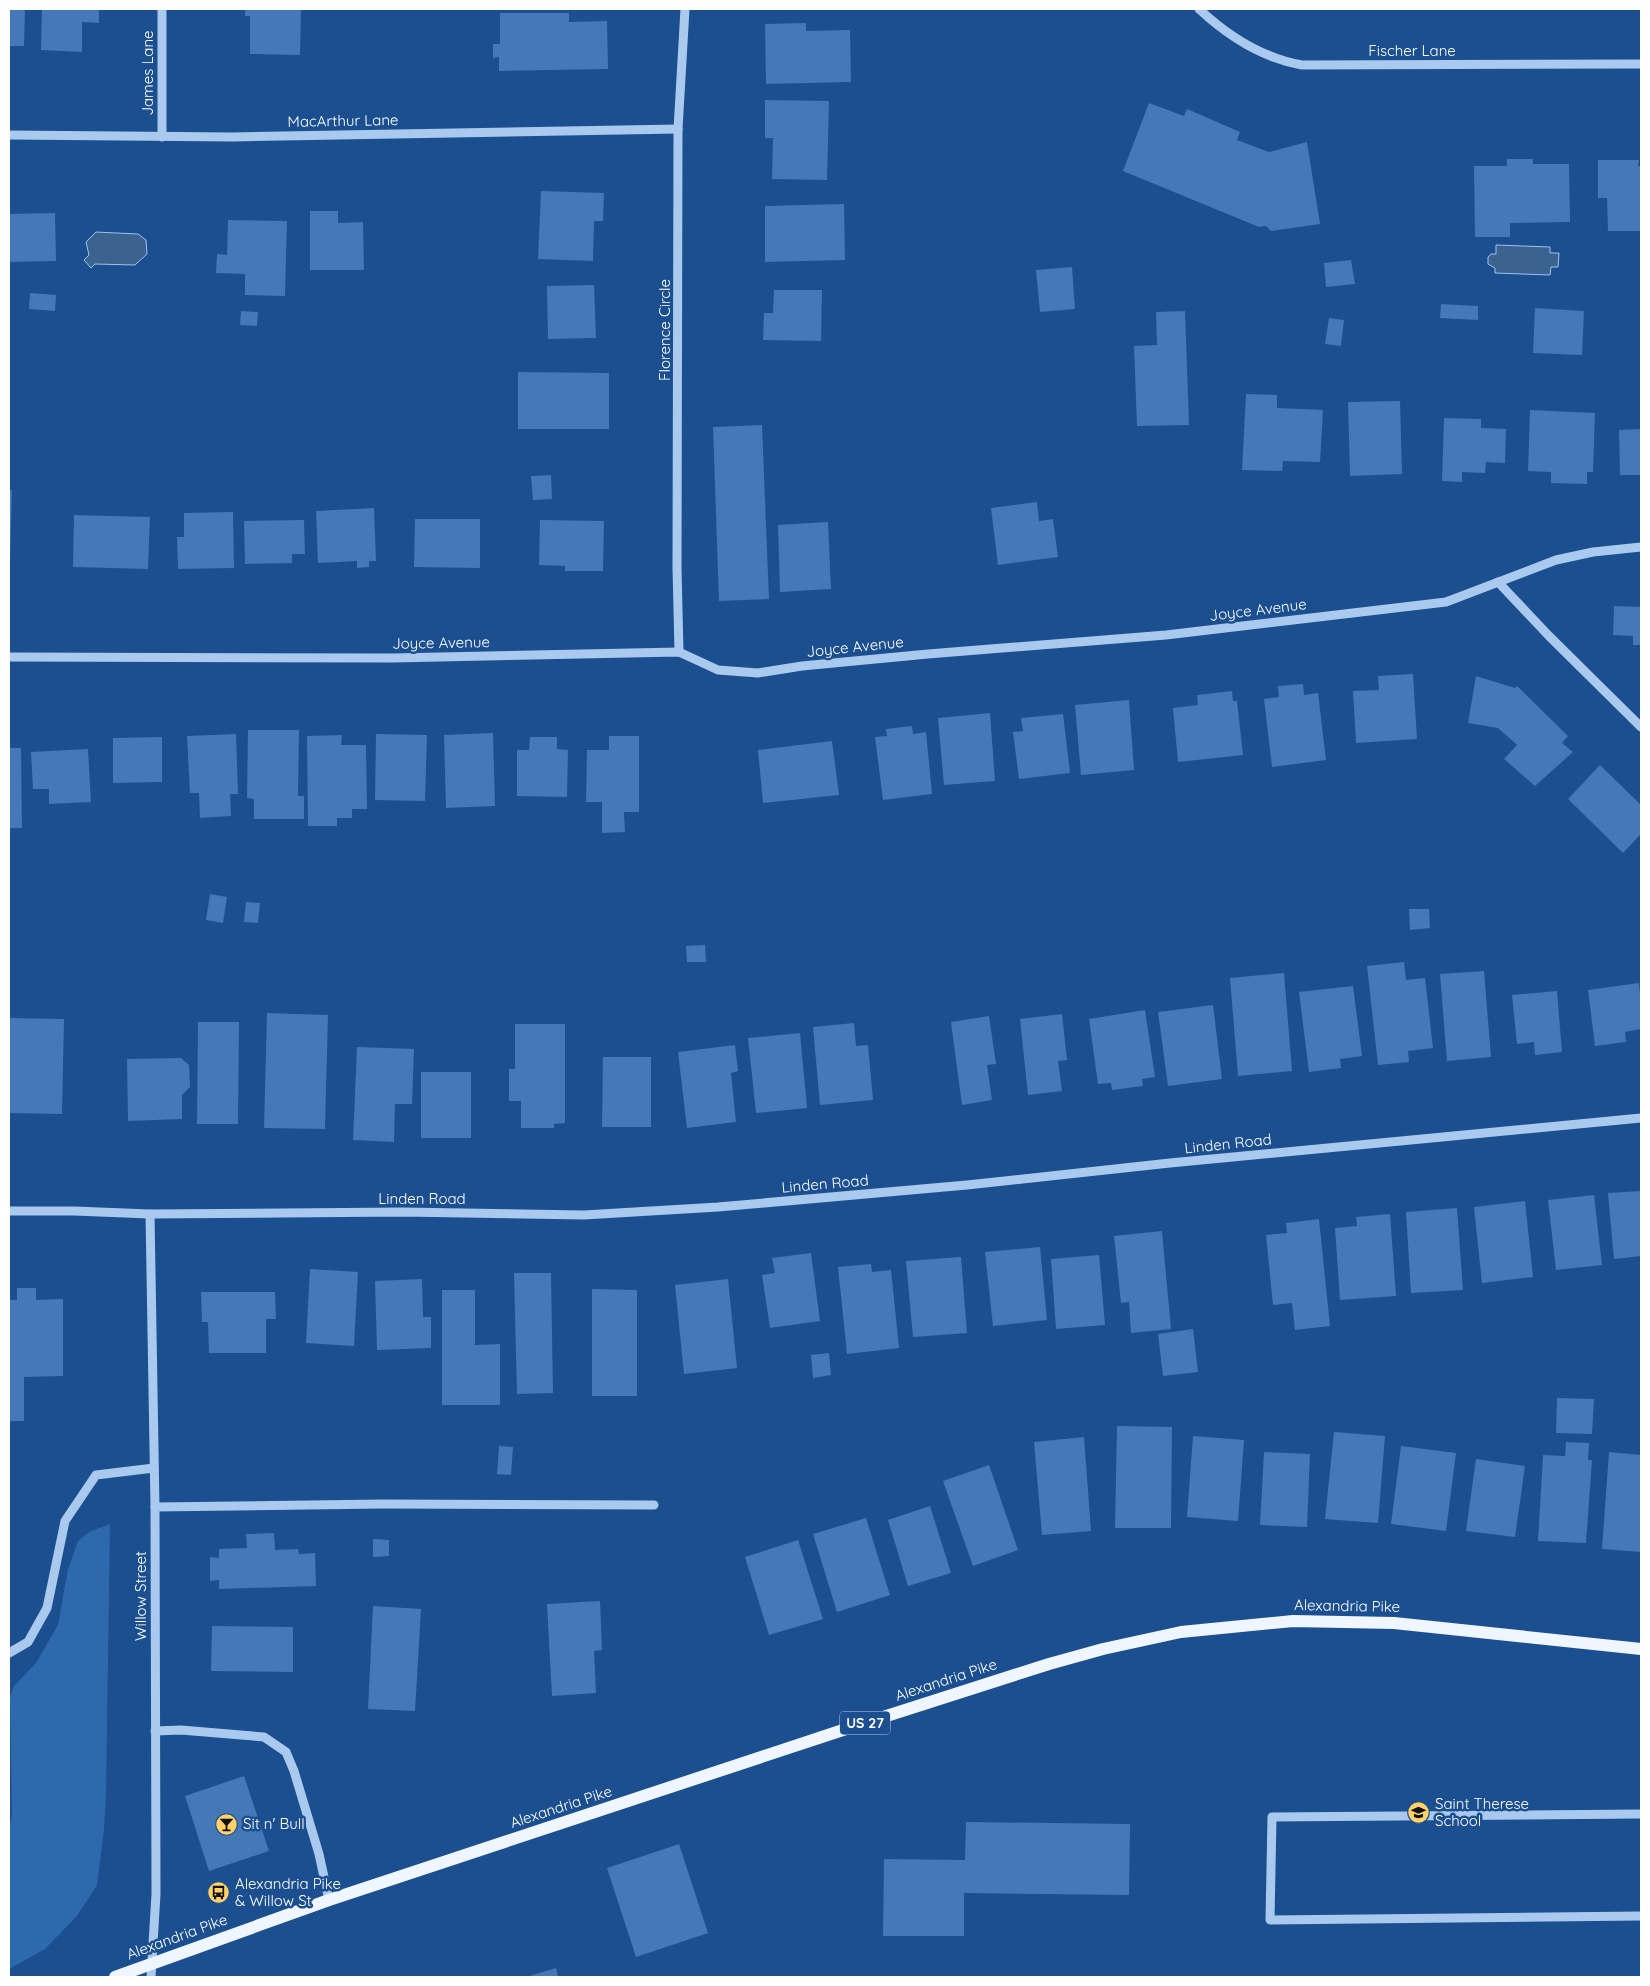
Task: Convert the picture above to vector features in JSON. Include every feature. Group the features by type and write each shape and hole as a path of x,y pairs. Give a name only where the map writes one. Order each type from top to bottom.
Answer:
{"main road":[{"name":"Alexandria Pike","path":"116,1977 329,1900 849,1728 1049,1664 1103,1649 1182,1632 1293,1621 1394,1623 1641,1648"}],"street":[{"name":"James Lane","path":"162,9 162,137"},
{"name":"Florence Circle","path":"679,652 677,568 678,129 685,9"},
{"name":"Fischer Lane","path":"1199,9 1228,33 1245,43 1286,62 1302,65 1641,64"},
{"name":"MacArthur Lane","path":"9,135 162,137 678,129"},
{"name":"Joyce Avenue","path":"9,657 393,658 679,652 718,670 758,673 802,666 928,654 1166,635 1446,602 1556,560 1592,552 1641,547"},
{"path":"1498,582 1549,636 1641,727"},
{"name":"Linden Road","path":"9,1211 150,1214 403,1212 584,1215 718,1207 967,1185 1170,1163 1641,1118"},
{"name":"Willow Street","path":"150,1214 155,1507 154,1731 156,1894 151,1977"},
{"path":"9,1653 28,1642 47,1608 65,1520 96,1475 154,1468"},
{"path":"155,1507 382,1504 654,1505"},
{"path":"154,1731 181,1730 264,1737 286,1752 294,1771 319,1854 329,1900"},
{"path":"1641,1814 1272,1817 1270,1920 1641,1916"}],"shaded area":[{"path":"96,232 138,234 146,240 147,254 135,265 95,264 91,268 84,260 89,255 86,242"},
{"path":"1496,245 1550,247 1550,253 1559,253 1558,267 1551,267 1550,275 1495,273 1495,268 1488,264 1488,257 1491,254 1496,254"},
{"path":"110,1524 106,1794 104,1830 97,1885 77,1916 45,1949 9,1969 9,1829 12,1815 10,1696 14,1686 36,1663 58,1625 68,1569 78,1541 89,1532"}],"building":[{"path":"9,9 25,9 24,46 9,46"},
{"path":"42,9 99,9 99,23 82,22 82,52 41,50"},
{"path":"245,9 301,9 300,55 250,54 250,16 245,16"},
{"path":"500,13 569,13 569,22 607,21 608,69 499,71 499,57 493,58 493,44 500,44"},
{"path":"806,23 806,31 850,30 851,82 766,84 765,24"},
{"path":"765,100 829,101 827,180 772,179 773,138 765,138"},
{"path":"1149,103 1184,116 1187,109 1240,132 1237,140 1269,152 1307,142 1320,224 1271,231 1266,226 1259,227 1123,171"},
{"path":"1507,159 1533,159 1533,164 1569,164 1570,222 1510,223 1510,237 1475,237 1474,166 1507,166"},
{"path":"1598,160 1639,160 1638,166 1641,166 1641,231 1608,231 1607,198 1598,198"},
{"path":"541,191 604,193 603,221 594,221 593,261 538,259"},
{"path":"844,204 845,260 765,262 765,206"},
{"path":"310,211 338,211 338,223 363,222 364,270 310,270"},
{"path":"55,213 56,261 9,262 9,214"},
{"path":"228,220 287,221 285,296 245,295 245,274 216,273 217,254 227,255"},
{"path":"1351,260 1355,284 1326,287 1324,263"},
{"path":"1072,267 1075,309 1040,312 1036,270"},
{"path":"594,285 596,338 548,339 547,286"},
{"path":"774,290 822,290 821,341 763,340 764,313 773,313"},
{"path":"30,293 56,295 55,311 29,309"},
{"path":"1441,304 1478,306 1478,320 1440,318"},
{"path":"1535,308 1584,311 1582,355 1533,353"},
{"path":"241,311 258,312 257,326 240,325"},
{"path":"1185,311 1189,425 1137,426 1134,346 1157,345 1156,312"},
{"path":"1329,318 1344,320 1341,346 1325,344"},
{"path":"518,372 609,373 609,429 518,429"},
{"path":"1246,394 1277,395 1277,408 1323,410 1320,462 1283,461 1282,471 1242,470"},
{"path":"1400,401 1402,474 1350,476 1348,402"},
{"path":"1530,410 1595,413 1593,472 1587,472 1587,484 1551,483 1551,472 1528,471"},
{"path":"1444,418 1481,419 1481,428 1506,429 1505,463 1486,462 1485,473 1462,472 1462,482 1442,481"},
{"path":"762,425 769,599 719,601 713,427"},
{"path":"1641,429 1641,475 1620,475 1619,430"},
{"path":"551,475 552,499 533,500 531,476"},
{"path":"9,490 12,490 10,564 9,564"},
{"path":"1037,502 1039,521 1053,519 1058,557 998,565 991,508"},
{"path":"374,508 376,561 369,561 369,567 357,568 357,561 318,563 316,511"},
{"path":"233,512 234,568 178,569 177,537 184,537 184,513"},
{"path":"74,515 150,517 148,569 73,567"},
{"path":"415,519 480,519 480,568 414,567"},
{"path":"304,520 305,554 292,554 292,563 245,564 244,521"},
{"path":"540,520 604,521 603,571 565,571 565,566 539,565"},
{"path":"828,522 831,589 780,592 778,525"},
{"path":"1614,606 1641,607 1641,645 1633,645 1633,636 1613,635"},
{"path":"1413,674 1417,739 1356,743 1353,691 1379,690 1378,676"},
{"path":"1476,676 1515,688 1517,686 1568,736 1562,743 1573,752 1535,786 1504,759 1517,745 1498,728 1468,723"},
{"path":"1303,684 1304,695 1318,693 1326,760 1272,767 1264,699 1279,697 1278,686"},
{"path":"1232,691 1233,701 1237,701 1243,755 1178,762 1173,708 1198,705 1197,695"},
{"path":"1129,700 1134,770 1081,775 1075,705"},
{"path":"990,713 995,781 944,785 938,718"},
{"path":"1063,714 1070,773 1019,779 1013,732 1023,731 1021,718"},
{"path":"912,726 913,734 926,732 932,794 883,800 875,737 887,736 886,729"},
{"path":"248,730 299,730 298,796 304,796 304,819 254,819 254,799 247,798"},
{"path":"493,733 495,806 446,808 444,735"},
{"path":"236,734 238,794 230,794 231,816 200,818 199,793 190,793 187,736"},
{"path":"376,734 427,735 425,801 375,800"},
{"path":"342,735 341,745 366,745 367,809 352,809 352,818 337,818 337,826 308,826 307,736"},
{"path":"609,736 639,736 639,812 624,812 625,832 602,833 602,802 586,802 587,750 609,750"},
{"path":"162,737 162,782 113,783 113,738"},
{"path":"530,737 557,737 557,749 568,750 567,797 517,796 517,750 529,750"},
{"path":"832,741 839,795 763,803 758,750"},
{"path":"9,748 21,748 22,828 9,828"},
{"path":"88,749 91,802 49,804 49,789 33,789 31,752"},
{"path":"1600,765 1641,805 1641,834 1623,853 1568,799"},
{"path":"210,894 227,897 223,923 206,920"},
{"path":"246,902 260,903 258,923 244,922"},
{"path":"1409,909 1429,909 1430,928 1410,930"},
{"path":"705,945 706,962 687,962 686,946"},
{"path":"1404,962 1406,980 1425,978 1433,1048 1408,1051 1409,1062 1378,1065 1367,966"},
{"path":"1484,971 1491,1057 1447,1061 1440,974"},
{"path":"1284,973 1292,1071 1238,1076 1230,978"},
{"path":"1639,983 1641,1029 1625,1032 1626,1042 1595,1046 1588,990"},
{"path":"1353,986 1362,1056 1340,1059 1341,1068 1309,1072 1299,992"},
{"path":"1557,991 1562,1052 1535,1055 1534,1042 1517,1044 1512,995"},
{"path":"1213,1005 1222,1079 1168,1086 1158,1012"},
{"path":"1145,1010 1155,1077 1142,1079 1143,1086 1112,1090 1111,1083 1098,1084 1089,1019"},
{"path":"267,1013 328,1015 325,1129 264,1128"},
{"path":"1062,1014 1067,1060 1058,1061 1062,1091 1028,1095 1020,1019"},
{"path":"989,1016 996,1064 987,1065 992,1100 962,1105 951,1022"},
{"path":"9,1018 64,1019 62,1114 9,1113"},
{"path":"198,1022 239,1022 238,1124 197,1124"},
{"path":"854,1023 856,1046 868,1045 873,1100 820,1105 813,1027"},
{"path":"515,1024 565,1024 565,1123 554,1124 554,1128 521,1128 521,1101 509,1101 509,1069 515,1069"},
{"path":"800,1033 807,1108 756,1113 748,1038"},
{"path":"735,1045 738,1071 731,1073 736,1122 687,1128 678,1052"},
{"path":"357,1047 414,1049 412,1104 395,1104 394,1142 353,1140"},
{"path":"603,1057 651,1057 651,1127 602,1127"},
{"path":"181,1058 189,1065 190,1087 182,1095 182,1119 128,1121 127,1059"},
{"path":"421,1072 471,1072 471,1138 421,1138"},
{"path":"1641,1191 1641,1256 1614,1259 1608,1193"},
{"path":"1594,1195 1602,1265 1556,1270 1548,1200"},
{"path":"1525,1201 1533,1277 1482,1283 1474,1207"},
{"path":"1457,1208 1463,1290 1411,1293 1406,1212"},
{"path":"1390,1214 1396,1296 1340,1300 1335,1228 1357,1226 1356,1217"},
{"path":"1319,1219 1330,1326 1295,1330 1292,1303 1273,1305 1266,1235 1287,1233 1286,1223"},
{"path":"1162,1231 1171,1329 1131,1333 1129,1302 1121,1303 1114,1236"},
{"path":"1040,1247 1047,1320 993,1326 985,1252"},
{"path":"811,1253 820,1321 770,1328 762,1275 775,1273 772,1258"},
{"path":"1099,1255 1105,1325 1056,1329 1051,1259"},
{"path":"961,1257 967,1333 913,1337 906,1261"},
{"path":"871,1264 872,1272 891,1270 899,1348 847,1354 838,1267"},
{"path":"310,1269 358,1272 354,1346 306,1343"},
{"path":"514,1273 551,1273 553,1393 517,1394"},
{"path":"422,1279 423,1317 431,1317 431,1348 377,1350 375,1281"},
{"path":"728,1279 737,1368 684,1374 675,1285"},
{"path":"17,1288 36,1288 36,1300 63,1299 63,1376 24,1377 24,1421 9,1421 9,1300 17,1300"},
{"path":"592,1289 637,1290 637,1396 592,1396"},
{"path":"442,1290 475,1290 475,1345 500,1344 500,1405 442,1405"},
{"path":"201,1292 275,1292 276,1319 266,1319 266,1353 209,1353 208,1322 202,1322"},
{"path":"1193,1329 1198,1372 1163,1376 1158,1334"},
{"path":"829,1353 831,1375 813,1378 811,1355"},
{"path":"1557,1398 1594,1399 1592,1434 1556,1433"},
{"path":"1117,1426 1172,1427 1171,1528 1115,1528"},
{"path":"1334,1432 1385,1436 1378,1523 1325,1519"},
{"path":"1193,1436 1244,1440 1238,1521 1187,1517"},
{"path":"1084,1437 1091,1531 1042,1535 1034,1442"},
{"path":"1566,1442 1589,1443 1588,1460 1592,1460 1586,1543 1538,1541 1543,1455 1565,1456"},
{"path":"499,1446 513,1447 511,1475 497,1474"},
{"path":"1401,1446 1456,1453 1446,1531 1391,1524"},
{"path":"1264,1452 1310,1454 1307,1527 1260,1525"},
{"path":"1609,1452 1641,1455 1641,1552 1602,1549"},
{"path":"1476,1459 1525,1466 1515,1537 1466,1531"},
{"path":"989,1465 1018,1550 973,1566 943,1481"},
{"path":"930,1506 951,1573 908,1586 888,1520"},
{"path":"866,1518 890,1595 837,1612 813,1534"},
{"path":"274,1533 275,1550 298,1549 299,1554 315,1553 316,1586 219,1589 219,1580 210,1581 210,1557 219,1558 219,1549 247,1548 246,1534"},
{"path":"373,1539 389,1540 389,1556 373,1557"},
{"path":"798,1540 823,1619 769,1635 745,1557"},
{"path":"600,1601 602,1650 594,1651 596,1693 552,1696 547,1604"},
{"path":"373,1606 421,1609 415,1711 368,1709"},
{"path":"212,1626 293,1627 293,1672 211,1671"},
{"name":"Sit n' Bull","path":"244,1776 269,1851 209,1871 185,1796"},
{"path":"966,1822 1130,1824 1129,1895 964,1893 964,1936 883,1936 884,1859 965,1860"},
{"path":"679,1844 708,1933 636,1957 607,1868"},
{"path":"556,1968 558,1977 526,1977"}],"place":[{"name":"Saint Therese School","path":"1419,1813"},
{"name":"Sit n' Bull","path":"227,1824"},
{"name":"Alexandria Pike & Willow St","path":"219,1893"}]}
